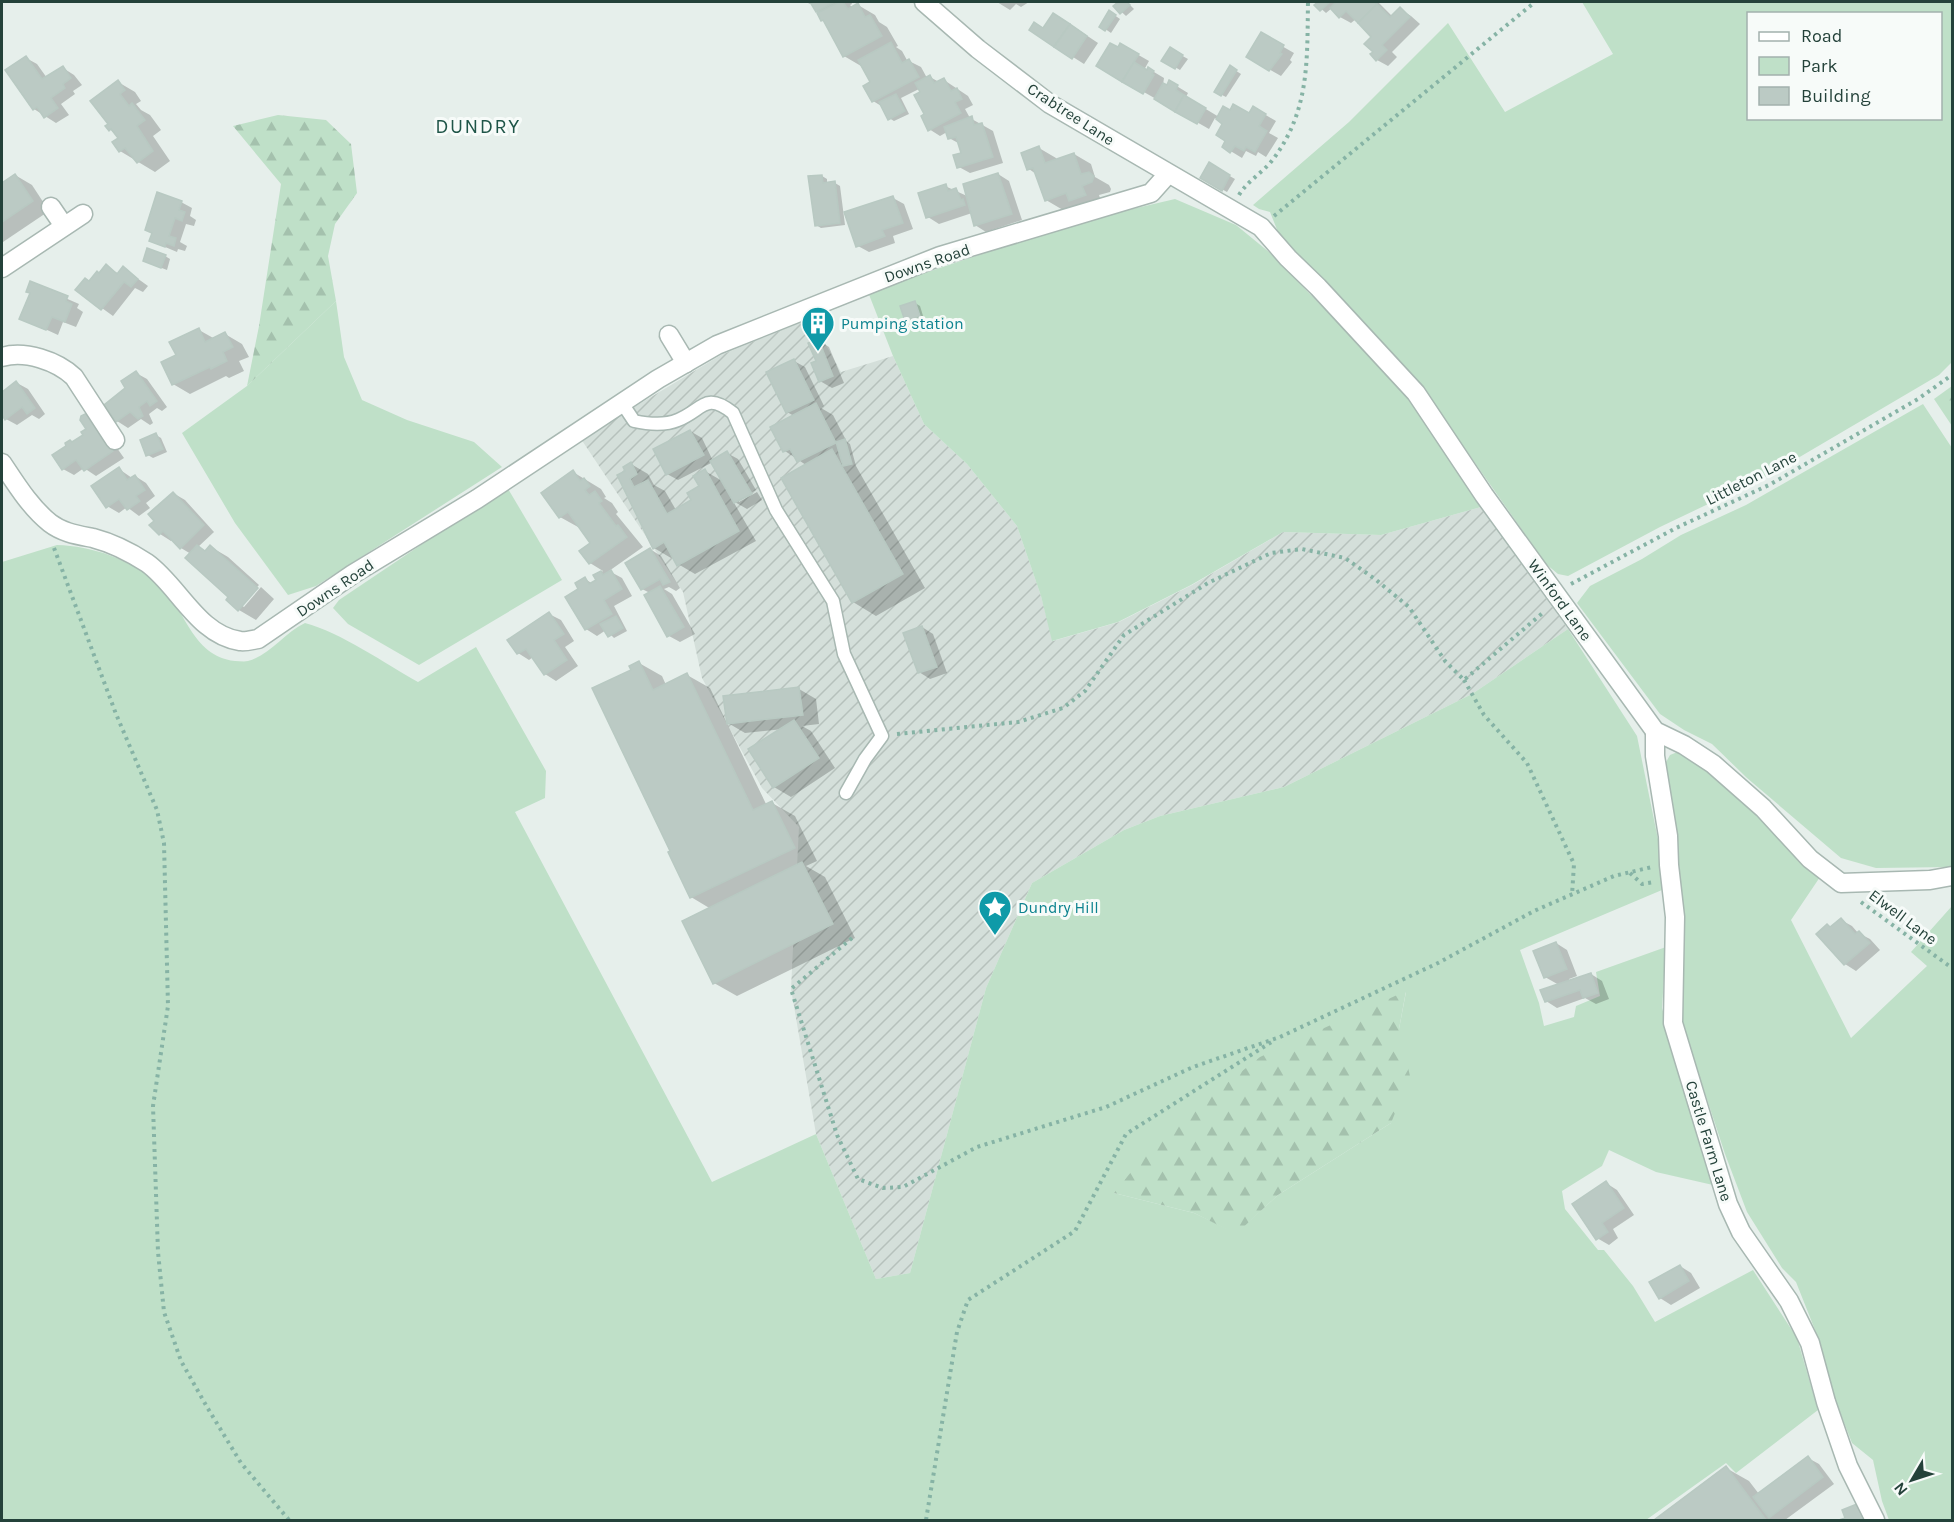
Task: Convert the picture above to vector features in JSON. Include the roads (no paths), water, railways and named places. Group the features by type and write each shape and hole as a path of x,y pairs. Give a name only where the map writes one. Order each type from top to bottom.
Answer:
{"street":[{"name":"Crabtree Lane","path":"924,2 978,49 1050,104 1231,209"},
{"name":"Downs Road","path":"2,463 32,506 52,524 70,534 124,549 148,564 209,626 228,638 241,642 258,639 353,574 477,499 622,403 717,345 940,256 1151,193 1168,174"},
{"path":"51,207 64,226"},
{"name":"Winford Lane","path":"1231,209 1261,226 1288,258 1318,287 1416,393 1484,495 1655,731 1684,745 1713,764 1763,808 1810,859 1841,883 1930,880 1953,876"},
{"path":"2,268 83,214"},
{"path":"669,334 686,363"},
{"path":"2,357 17,355 31,357 55,363 66,369 74,377 115,440"},
{"name":"Castle Farm Lane","path":"1655,731 1654,756 1668,836 1675,918 1673,1023 1728,1204 1741,1232 1789,1300 1810,1343 1826,1402 1848,1467 1875,1521"}],"lane":[{"path":"622,403 634,421 645,424 660,424 678,420 705,404 712,403 722,404 733,413 776,510 833,601 844,654 882,736 865,759 846,793"}],"place":[{"name":"Pumping station","path":"818,352"},
{"name":"Dundry Hill","path":"995,936"}],"district":[{"name":"DUNDRY","path":"478,126"}]}
